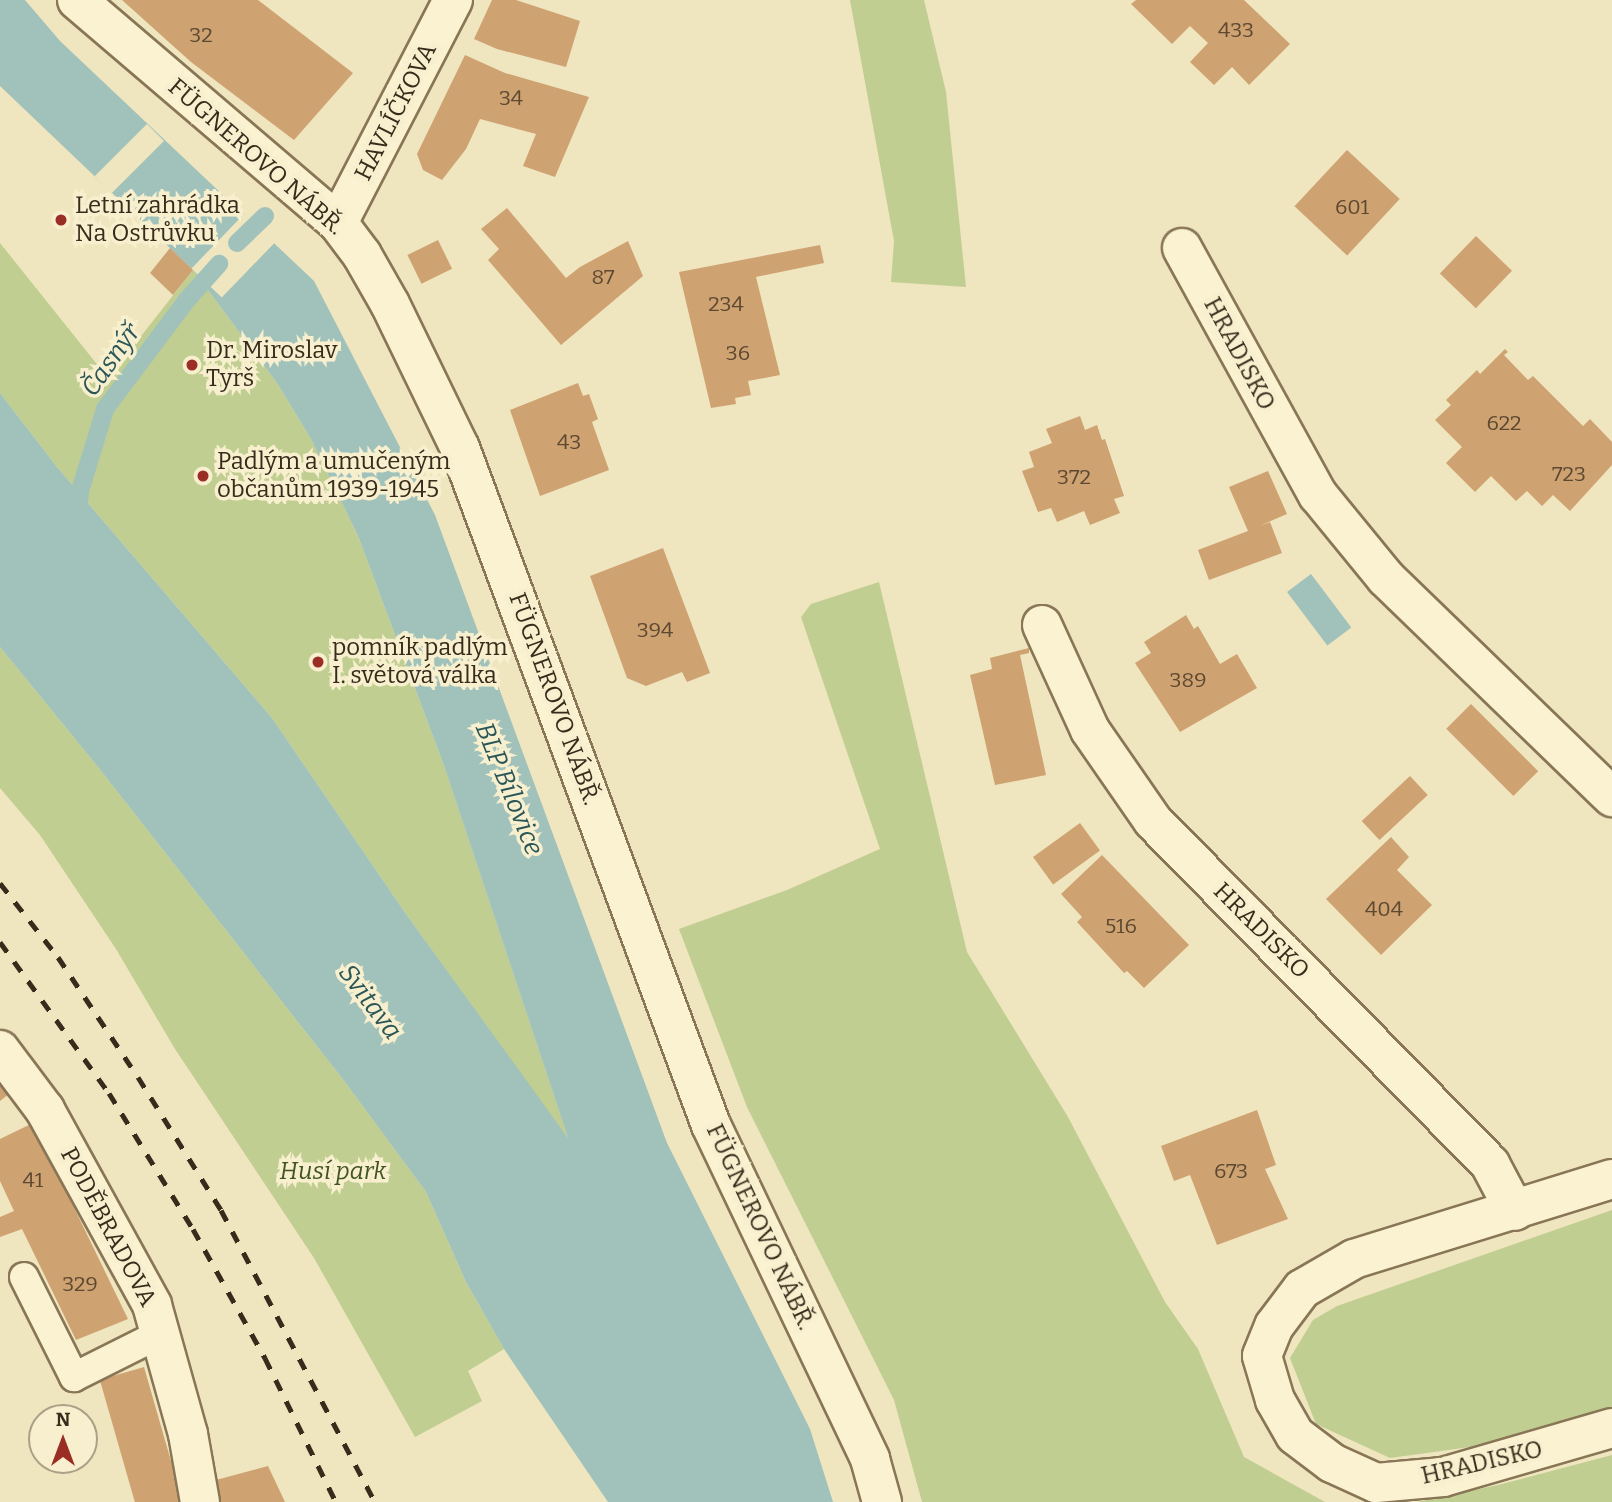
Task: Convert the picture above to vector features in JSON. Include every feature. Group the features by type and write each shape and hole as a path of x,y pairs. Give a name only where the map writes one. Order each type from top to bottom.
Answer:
{"street":[{"name":"FÜGNEROVO NÁBŘ.","path":"77,0 338,223 362,255 390,304 460,448 711,1125 870,1459 882,1502"},
{"name":"HAVLÍČKOVA","path":"338,223 453,0"},
{"name":"HRADISKO","path":"1182,248 1318,495 1386,578 1612,797"},
{"name":"HRADISKO","path":"1042,625 1090,730 1153,821 1490,1164 1515,1212"},
{"name":"PODĚBRADOVA","path":"0,1050 45,1110 152,1305 188,1434 200,1502"},
{"name":"HRADISKO","path":"1612,1179 1515,1212 1354,1259 1302,1289 1274,1326 1262,1356 1275,1400 1295,1435 1332,1463 1376,1483 1443,1477 1612,1427"}],"lane":[{"path":"24,1277 74,1377 160,1334"}],"green space":[{"path":"850,0 924,0 946,92 966,287 891,282 894,241"},
{"path":"0,243 104,373 112,373 193,270 277,383 311,439 358,536 443,763 569,1141 406,914 272,718 57,467 0,393"},
{"path":"879,582 967,952 1068,1117 1165,1302 1198,1349 1244,1457 1325,1502 922,1502 894,1400 747,1107 679,929 787,890 880,849 801,617 811,604"},
{"name":"Husí park","path":"0,647 98,767 345,1082 426,1192 466,1282 504,1349 468,1371 482,1401 415,1437 314,1258 175,1049 116,949 40,835 0,788"},
{"path":"1612,1210 1612,1414 1485,1445 1390,1458 1316,1424 1290,1358 1313,1320 1337,1306"},
{"path":"1612,1455 1612,1502 1417,1502 1498,1485"}],"water":[{"path":"0,0 25,0 60,41 314,281 435,515 667,1143 810,1429 833,1502 608,1502 504,1349 466,1282 426,1192 345,1082 98,767 0,647 0,393 57,467 272,718 406,914 568,1138 443,763 358,536 311,439 277,383 193,270 0,86"},
{"path":"1311,574 1351,628 1327,646 1287,592"}],"pier":[{"path":"147,124 164,141 112,193 95,176"},
{"path":"245,213 275,242 222,298 192,268"}],"building":[{"path":"122,0 258,0 353,73 294,140 191,62"},
{"path":"492,0 516,0 580,21 566,67 497,49 474,39"},
{"path":"1136,0 1244,0 1290,44 1249,85 1232,67 1214,85 1190,62 1208,43 1190,26 1172,44 1131,4"},
{"path":"465,55 505,73 589,97 555,177 523,166 536,134 480,119 466,149 442,180 423,170 417,154"},
{"path":"1347,150 1400,199 1347,255 1294,206"},
{"path":"507,208 566,278 580,267 628,241 643,276 561,345 488,260 499,249 481,229"},
{"path":"1476,236 1512,271 1476,308 1440,273"},
{"path":"438,240 452,269 421,284 407,255"},
{"path":"820,245 824,263 756,277 780,375 748,381 751,395 735,398 736,404 711,408 679,272"},
{"path":"170,248 193,270 173,295 150,273"},
{"path":"1505,349 1508,352 1504,355 1528,380 1533,376 1583,426 1590,419 1612,442 1612,465 1570,511 1553,495 1542,506 1527,491 1516,501 1491,476 1475,492 1446,463 1462,447 1435,420 1451,405 1446,400 1477,370 1480,374"},
{"path":"578,383 583,396 589,394 598,419 592,422 609,470 540,496 510,410"},
{"path":"1080,416 1085,430 1097,425 1102,440 1105,439 1124,496 1114,499 1120,513 1090,525 1084,511 1057,522 1051,508 1038,512 1022,471 1034,467 1029,452 1052,443 1046,429"},
{"path":"1268,471 1287,514 1259,526 1270,522 1282,553 1209,580 1198,550 1248,531 1229,487"},
{"path":"663,548 710,673 687,682 682,672 646,686 627,678 590,576"},
{"path":"1186,615 1194,629 1198,626 1220,664 1237,654 1257,688 1180,732 1135,663 1151,653 1144,642"},
{"path":"1029,648 1029,653 1020,655 1046,775 995,785 970,675 992,669 990,658"},
{"path":"1471,704 1538,771 1513,796 1446,729"},
{"path":"1410,776 1428,795 1379,840 1362,821"},
{"path":"1080,823 1100,851 1053,885 1033,857"},
{"path":"1391,837 1409,857 1397,870 1432,905 1381,955 1326,899"},
{"path":"1102,855 1189,945 1144,988 1127,971 1124,973 1077,922 1082,917 1061,894"},
{"path":"0,1082 9,1094 0,1101"},
{"path":"1257,1110 1276,1165 1265,1169 1288,1219 1217,1245 1190,1175 1174,1181 1161,1146"},
{"path":"33,1123 128,1319 76,1340 22,1229 0,1237 0,1217 14,1211 0,1181 0,1139"},
{"path":"144,1367 183,1502 135,1502 100,1380"},
{"path":"268,1466 285,1502 220,1502 216,1480"}],"waterway":[{"name":"Časnýř","path":"237,243 265,216"},
{"name":"Časnýř","path":"78,515 80,491 105,409 186,301 219,264"}],"railway":[{"path":"0,883 58,957 138,1077 221,1210 375,1502"},
{"path":"0,942 109,1093 193,1229 265,1358 336,1502"}],"place":[{"name":"Letní zahrádka Na Ostrůvku","path":"61,220"},
{"name":"Dr. Miroslav Tyrš","path":"192,365"},
{"name":"Padlým a umučeným občanům 1939-1945","path":"203,476"},
{"name":"pomník padlým I. světová válka","path":"318,662"}],"water label":[{"name":"BLP Bílovice","path":"509,789"},
{"name":"Svitava","path":"370,1002"}]}
